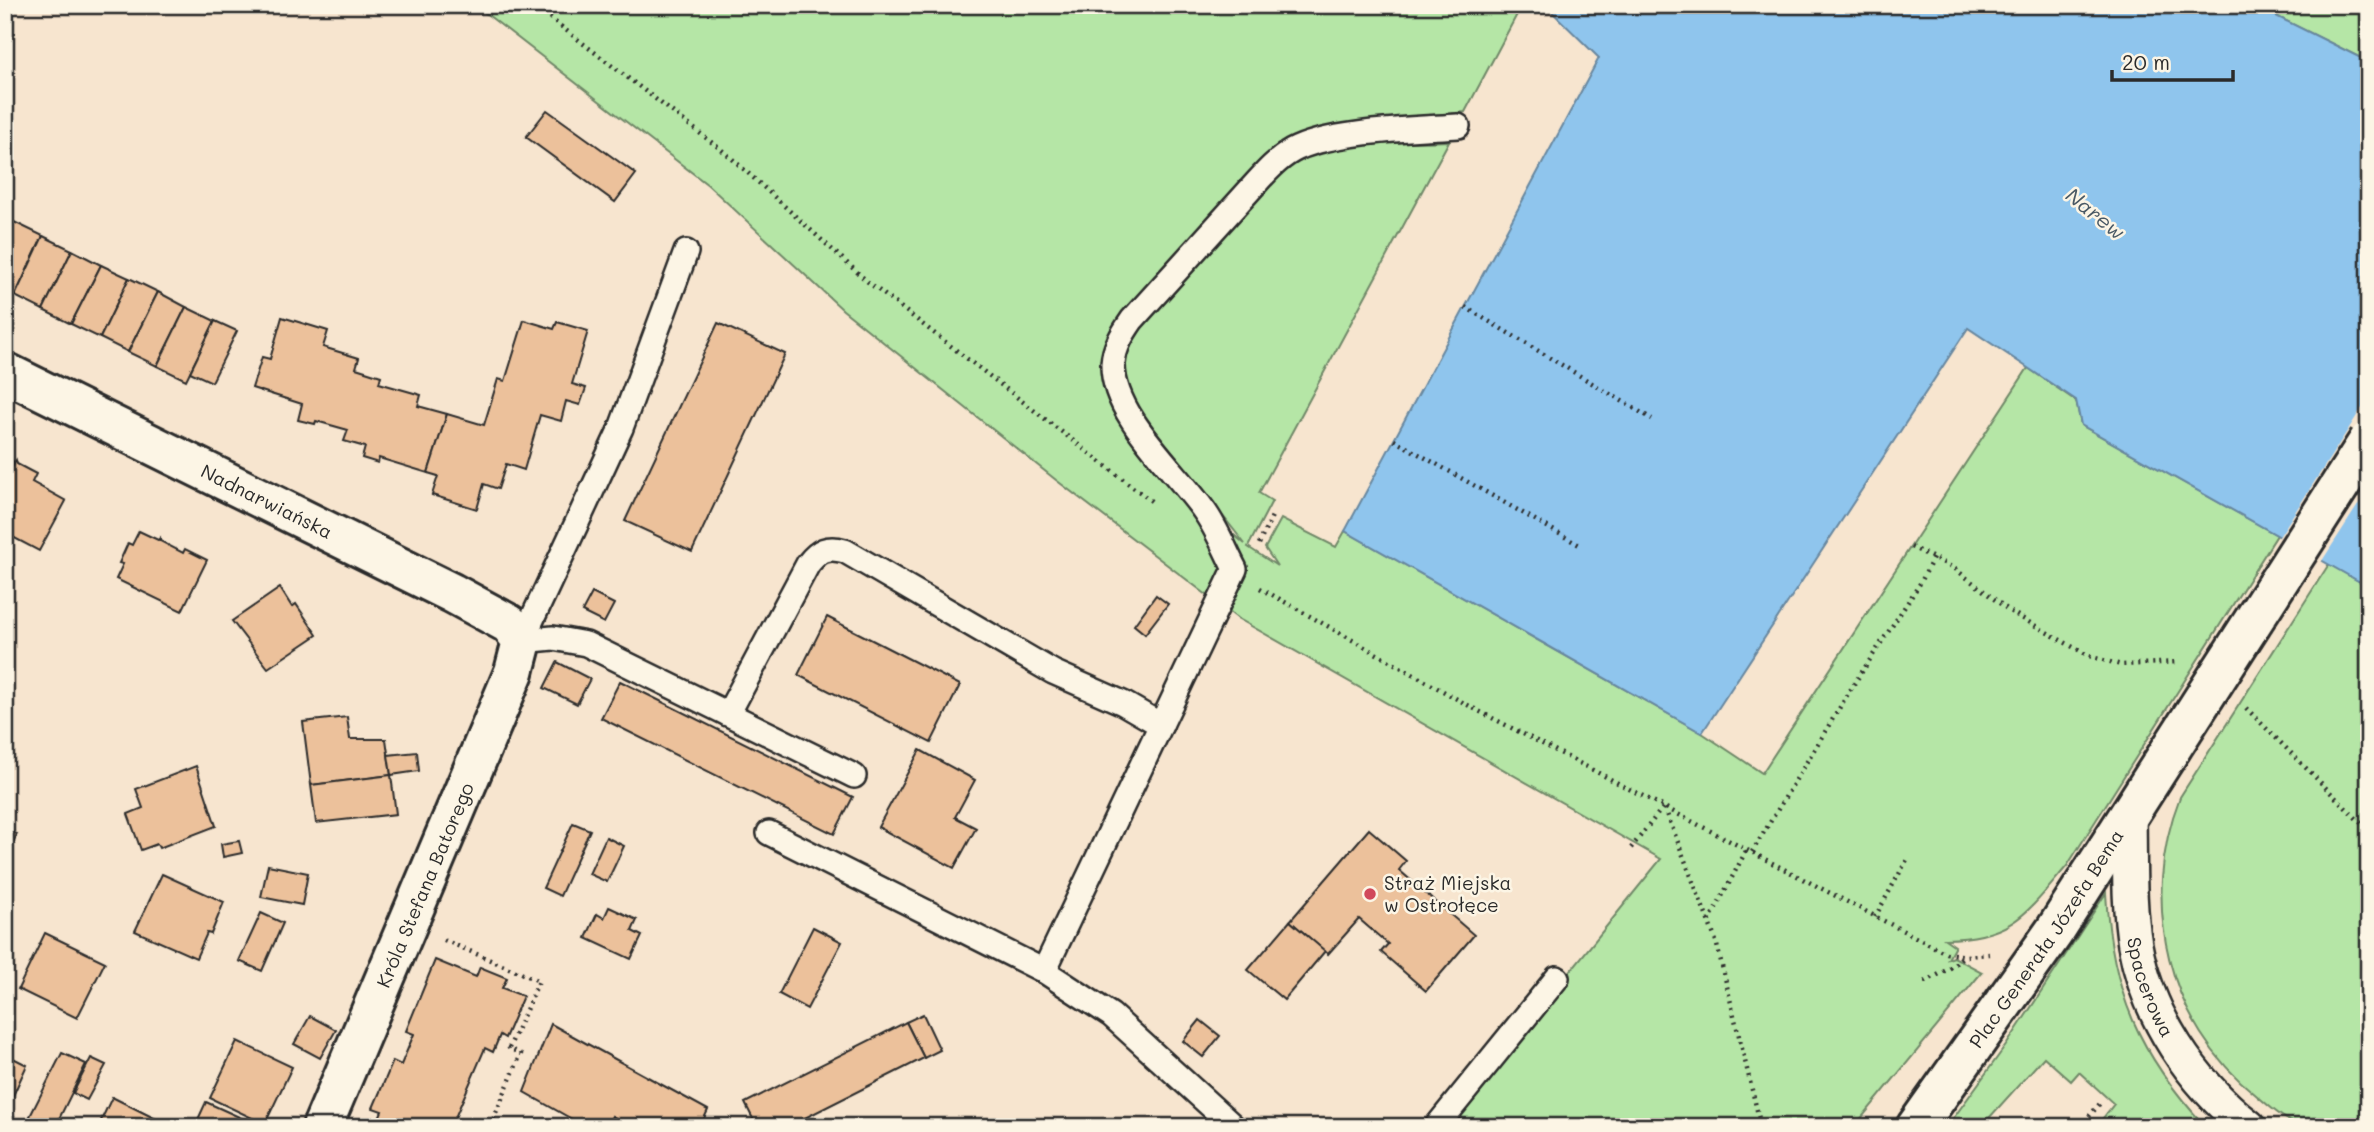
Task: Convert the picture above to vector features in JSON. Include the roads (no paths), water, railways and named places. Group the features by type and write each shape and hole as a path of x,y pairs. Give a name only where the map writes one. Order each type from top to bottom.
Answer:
{"street":[{"name":"Nadnarwiańska","path":"5,372 452,593 509,624 522,642"},
{"name":"Plac Generała Józefa Bema","path":"1916,1127 1983,1035 2129,817 2369,440"},
{"name":"Króla Stefana Batorego","path":"322,1127 514,672 522,642"},
{"name":"Spacerowa","path":"2129,817 2131,904 2143,978 2175,1045 2223,1107 2249,1127"}],"lane":[{"path":"1044,971 1235,569 1207,513 1125,407 1115,386 1113,362 1119,340 1132,320 1275,162 1293,150 1311,142 1458,126"},
{"path":"522,642 621,428 686,252"},
{"path":"728,714 808,564 817,553 830,547 845,551 1053,672 1123,703 1161,725"},
{"path":"522,642 553,638 586,644 854,776"},
{"path":"769,834 1044,971 1111,1015 1234,1127"},
{"path":"1436,1127 1557,978"}],"water":[{"name":"Narew","path":"1545,5 2254,5 2369,62 2369,587 2081,425 2076,400 1968,328 1702,733 1345,531 1599,58"}],"place":[{"name":"Straż Miejska w Ostrołęce","path":"1370,894"}]}
